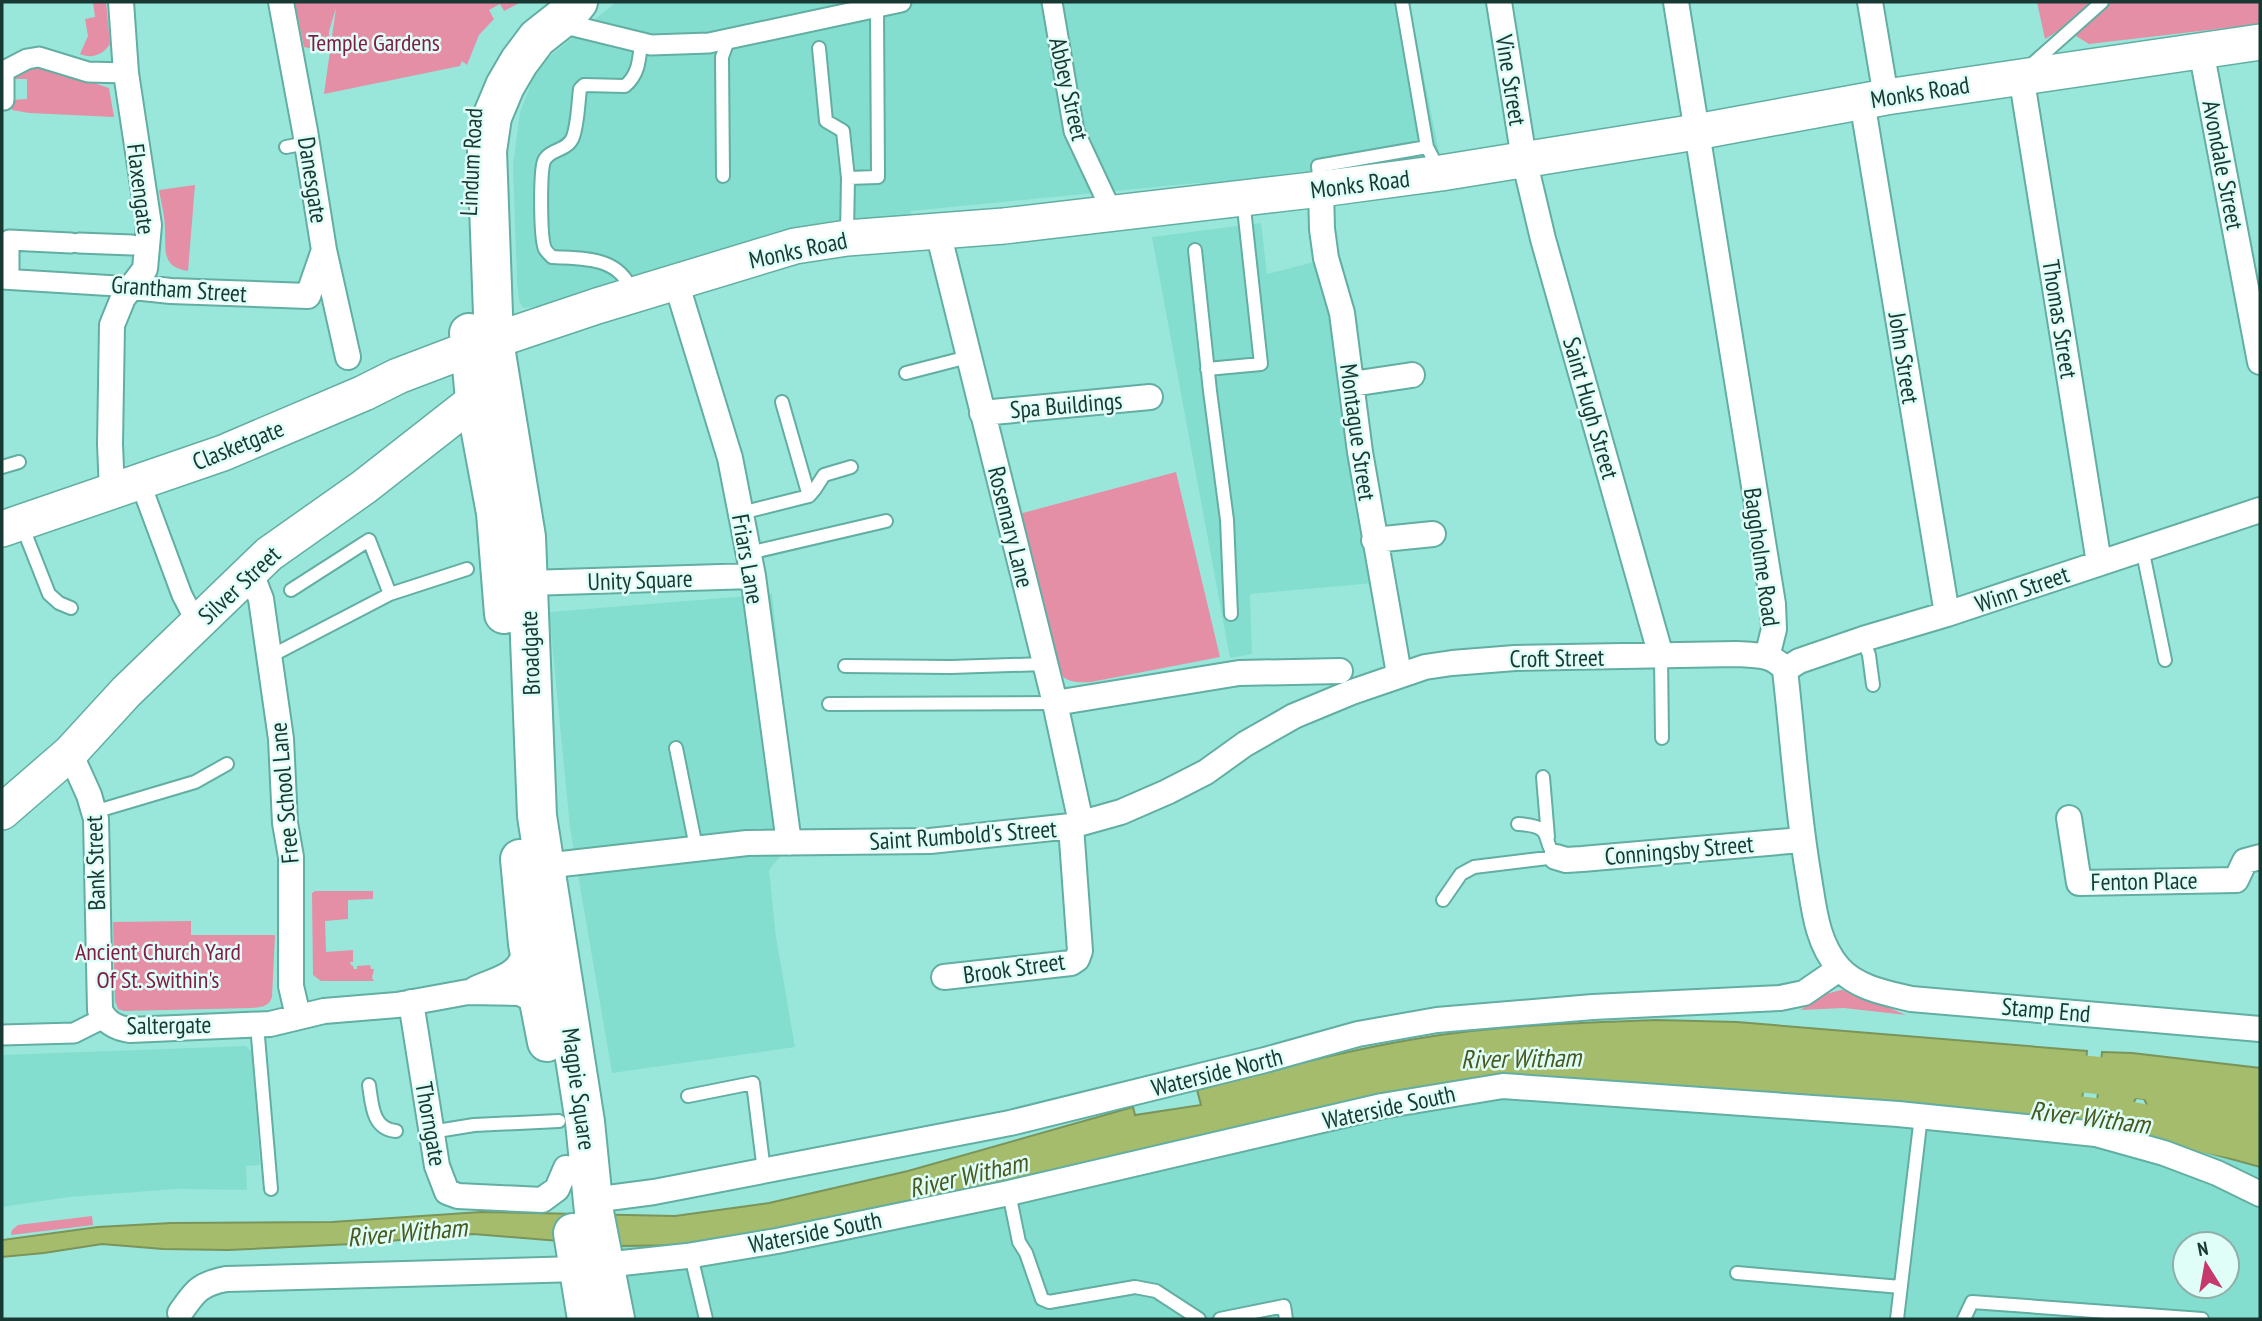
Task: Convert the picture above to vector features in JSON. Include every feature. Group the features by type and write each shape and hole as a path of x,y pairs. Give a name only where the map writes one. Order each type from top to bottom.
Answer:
{"main road":[{"name":"Lindum Road","path":"481,345 487,151 492,117 519,62 560,9"},
{"name":"Monks Road","path":"481,345 634,294 794,246 847,238 938,232 1321,190 1434,160 1524,159 2021,75 2260,42"},
{"name":"Broadgate","path":"481,345 488,395 521,872 541,971"},
{"name":"Clasketgate","path":"7,527 223,453 398,376 481,345"},
{"name":"Broadgate","path":"488,395 526,537 536,792 544,866 541,971"},
{"name":"Silver Street","path":"2,812 70,753 126,692 270,554 488,395"},
{"name":"Magpie Square","path":"541,971 566,1168 588,1236"},
{"name":"Magpie Square","path":"541,971 585,1122 588,1236"},
{"path":"587,1319 588,1236"},
{"path":"588,1236 615,1319"}],"street":[{"name":"Flaxengate","path":"121,2 132,160 149,225 145,269 123,298 113,325 110,444 126,487 197,624"},
{"name":"Danesgate","path":"281,2 297,145 348,357"},
{"path":"560,9 651,46 729,38 901,2"},
{"name":"Abbey Street","path":"1052,2 1074,131 1112,212"},
{"name":"Vine Street","path":"1499,2 1524,159"},
{"name":"Baggholme Road","path":"1676,2 1773,604 1776,663 1802,839 1818,928 1825,949 1839,969"},
{"name":"John Street","path":"1870,2 1874,99 1947,614"},
{"name":"Avondale Street","path":"2201,50 2260,362"},
{"path":"4,104 3,72 27,59 39,57 88,72 126,73"},
{"name":"Thomas Street","path":"2021,75 2099,563"},
{"name":"Saint Hugh Street","path":"1524,159 1543,239 1661,656"},
{"name":"Montague Street","path":"1321,190 1326,258 1342,313 1374,541 1399,674"},
{"name":"Rosemary Lane","path":"938,232 1055,703 1076,825"},
{"path":"6,271 9,240 124,245"},
{"name":"Grantham Street","path":"6,271 172,291 307,296 324,250"},
{"name":"Friars Lane","path":"676,282 730,458 751,564 789,843"},
{"path":"1352,384 1412,375"},
{"name":"Spa Buildings","path":"982,413 1150,397"},
{"name":"Winn Street","path":"1776,663 1799,661 2260,510"},
{"path":"1374,541 1433,534"},
{"name":"Unity Square","path":"528,583 751,564"},
{"name":"Free School Lane","path":"251,573 261,599 269,657 276,756 291,857 291,986 299,1016"},
{"name":"Croft Street","path":"1055,703 1239,673 1346,681 1451,663 1515,658 1736,654 1776,663"},
{"name":"Saint Rumbold's Street","path":"544,866 747,843 930,841 1076,825 1121,812 1206,772 1245,744 1294,716 1346,681"},
{"name":"Bank Street","path":"70,753 94,812 98,856 98,1000 104,1018"},
{"name":"Fenton Place","path":"2069,818 2079,883 2236,880 2245,861 2260,857"},
{"name":"Brook Street","path":"944,977 1071,963 1077,959 1080,951 1076,825"},
{"name":"Conningsby Street","path":"1552,847 1582,859 1802,839"},
{"path":"524,961 541,971 520,993 468,992 518,969 524,961"},
{"name":"Stamp End","path":"1839,969 1875,991 1911,999 2260,1029"},
{"name":"Waterside North","path":"588,1236 764,1171 1010,1123 1265,1060 1358,1034 1437,1020 1593,1007 1780,998 1804,993 1839,969"},
{"name":"Saltergate","path":"2,1035 74,1033 104,1018 118,1028 130,1030 270,1024 299,1016 468,992"},
{"name":"Thorngate","path":"411,1002 426,1129 447,1192 458,1196 542,1199 557,1189 566,1168"},
{"name":"Waterside South","path":"179,1316 196,1290 207,1283 226,1279 588,1236 691,1256 1009,1193 1382,1107 1503,1086 1921,1116 2096,1134 2164,1153 2217,1173 2260,1194"}],"lane":[{"path":"1402,2 1434,160"},
{"path":"2021,75 2102,2"},
{"path":"848,178 878,177 877,7"},
{"path":"723,176 722,57 729,38"},
{"path":"634,294 629,281 612,265 594,258 552,257 545,250 542,235 542,176 544,162 549,155 567,146 572,139 580,89 584,85 625,86 638,69 641,43"},
{"path":"819,48 826,121 843,131 848,178 847,238"},
{"path":"1207,369 1261,364 1242,198"},
{"path":"1195,250 1227,520 1231,614"},
{"path":"906,373 968,357"},
{"path":"782,402 808,496"},
{"path":"2,467 19,462"},
{"path":"741,513 808,496 824,475 851,467"},
{"path":"751,564 886,521"},
{"path":"7,527 49,594 71,608"},
{"path":"291,590 369,540 390,594"},
{"path":"2142,548 2165,660"},
{"path":"269,657 390,594 467,569"},
{"path":"1863,639 1869,654 1873,685"},
{"path":"1661,656 1662,738"},
{"path":"845,666 1045,664"},
{"path":"829,704 1055,703"},
{"path":"676,748 696,847"},
{"path":"94,812 195,782 227,764"},
{"path":"1543,777 1552,847"},
{"path":"1518,824 1535,826 1552,847"},
{"path":"1443,900 1461,874 1474,867 1552,847"},
{"path":"257,1025 271,1189"},
{"path":"688,1096 753,1083 764,1171"},
{"path":"369,1085 377,1121 383,1128 396,1131"},
{"path":"1897,1319 1921,1116"},
{"path":"426,1129 559,1121"},
{"path":"1009,1193 1019,1242 1026,1253 1042,1299 1049,1302 1135,1287 1156,1291 1199,1319"},
{"path":"691,1256 706,1319"},
{"path":"1737,1273 1901,1287"},
{"path":"1964,1319 1972,1302 2202,1319"},
{"path":"1220,1319 1284,1306 1286,1319"}],"shaded area":[{"path":"616,2 1409,2 1440,157 1228,187 1197,183 911,211 911,219 804,228 539,306 523,308 519,301 517,282 513,165 520,112 538,66"},
{"path":"1261,223 1267,274 1318,261 1330,306 1374,583 1250,594 1252,654 1230,658 1152,237"},
{"path":"772,594 797,836 769,870 776,937 795,1047 612,1073 570,828 549,612"},
{"path":"246,1046 252,1052 260,1165 246,1166 247,1190 177,1189 69,1197 2,1207 2,1055"},
{"path":"1477,1080 2060,1122 2148,1132 2156,1138 2260,1167 2260,1319 625,1319 620,1246 688,1245"}],"green space":[{"path":"93,2 106,2 110,44 101,53 89,56 80,54 88,36 85,19 95,17"},
{"name":"Temple Gardens","path":"521,2 504,11 500,4 489,10 494,19 479,35 467,65 462,61 460,66 324,94 336,8 329,31 329,52 304,47 295,3"},
{"path":"2037,2 2260,2 2260,24 2089,44 2063,28 2045,39"},
{"path":"39,65 109,88 114,117 12,110 12,100 27,99 27,79 13,79 20,71"},
{"path":"195,185 188,271 173,266 167,256 159,190"},
{"path":"1176,472 1220,657 1091,682 1075,682 1063,677 1055,669 1019,514"},
{"path":"373,891 373,899 348,900 348,919 325,921 326,952 353,950 351,965 357,969 357,966 370,965 371,969 374,969 374,981 321,981 313,975 312,893"},
{"name":"Ancient Church Yard Of St. Swithin's","path":"191,921 191,935 275,935 272,997 269,1003 252,1008 118,1009 115,1001 113,922"},
{"path":"1841,990 1906,1015 1844,1008 1800,1010 1826,994"},
{"path":"92,1216 93,1225 11,1235 18,1225"}],"water":[{"path":"1655,1020 1737,1022 2087,1051 2082,1101 2028,1096 2028,1102 2045,1104 2043,1121 1523,1077 779,1235 688,1245 620,1246 473,1234 228,1250 102,1244 2,1257 2,1240 98,1227 171,1223 332,1222 481,1212 675,1216 769,1203 908,1171 1133,1107 1135,1115 1201,1105 1197,1090 1360,1049 1415,1039 1535,1025"},
{"path":"2102,1052 2260,1068 2260,1167 2155,1138 2148,1132 2133,1129 2129,1120 2134,1112 2156,1114 2159,1111 2157,1108 2148,1107 2144,1099 2136,1098 2132,1106 2097,1102"},
{"path":"2047,1104 2132,1111 2126,1119 2131,1131 2046,1121"}],"waterway":[{"name":"River Witham","path":"2037,1069 2150,1081"},
{"name":"River Witham","path":"1993,1106 2129,1120 2232,1139 2260,1135"}]}
